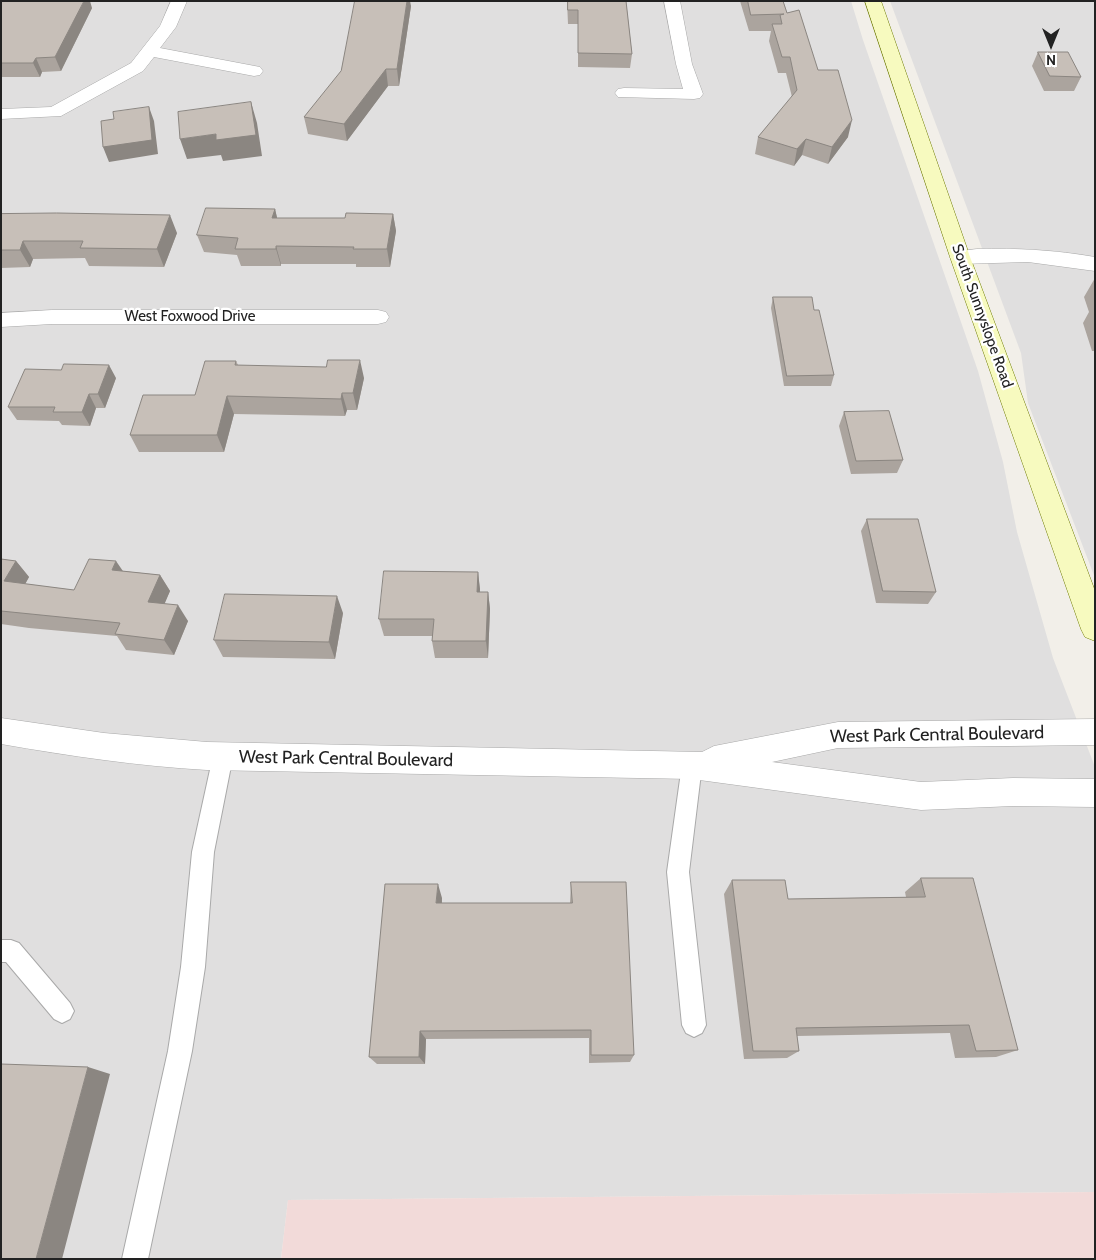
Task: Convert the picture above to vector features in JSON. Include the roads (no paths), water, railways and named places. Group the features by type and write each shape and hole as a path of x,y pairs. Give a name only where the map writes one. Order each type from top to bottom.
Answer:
{"street":[{"path":"1,114 54,112 138,67 168,27 179,1"},
{"path":"624,93 694,94 684,64 672,1"},
{"name":"South Sunnyslope Road","path":"873,1 960,257 1095,629"},
{"path":"150,51 254,70"},
{"path":"960,257 984,255 1036,256 1072,259 1095,264"},
{"name":"West Foxwood Drive","path":"1,320 52,317 378,317"},
{"name":"West Park Central Boulevard","path":"1,731 86,746 149,754 692,765 921,796 1013,792 1095,793"},
{"name":"West Park Central Boulevard","path":"692,765 838,735 1095,732"}],"lane":[{"path":"135,1259 180,1051 193,967 203,852 223,756"},
{"path":"692,765 678,872 694,1025"},
{"path":"1,951 11,951 62,1011"}]}
